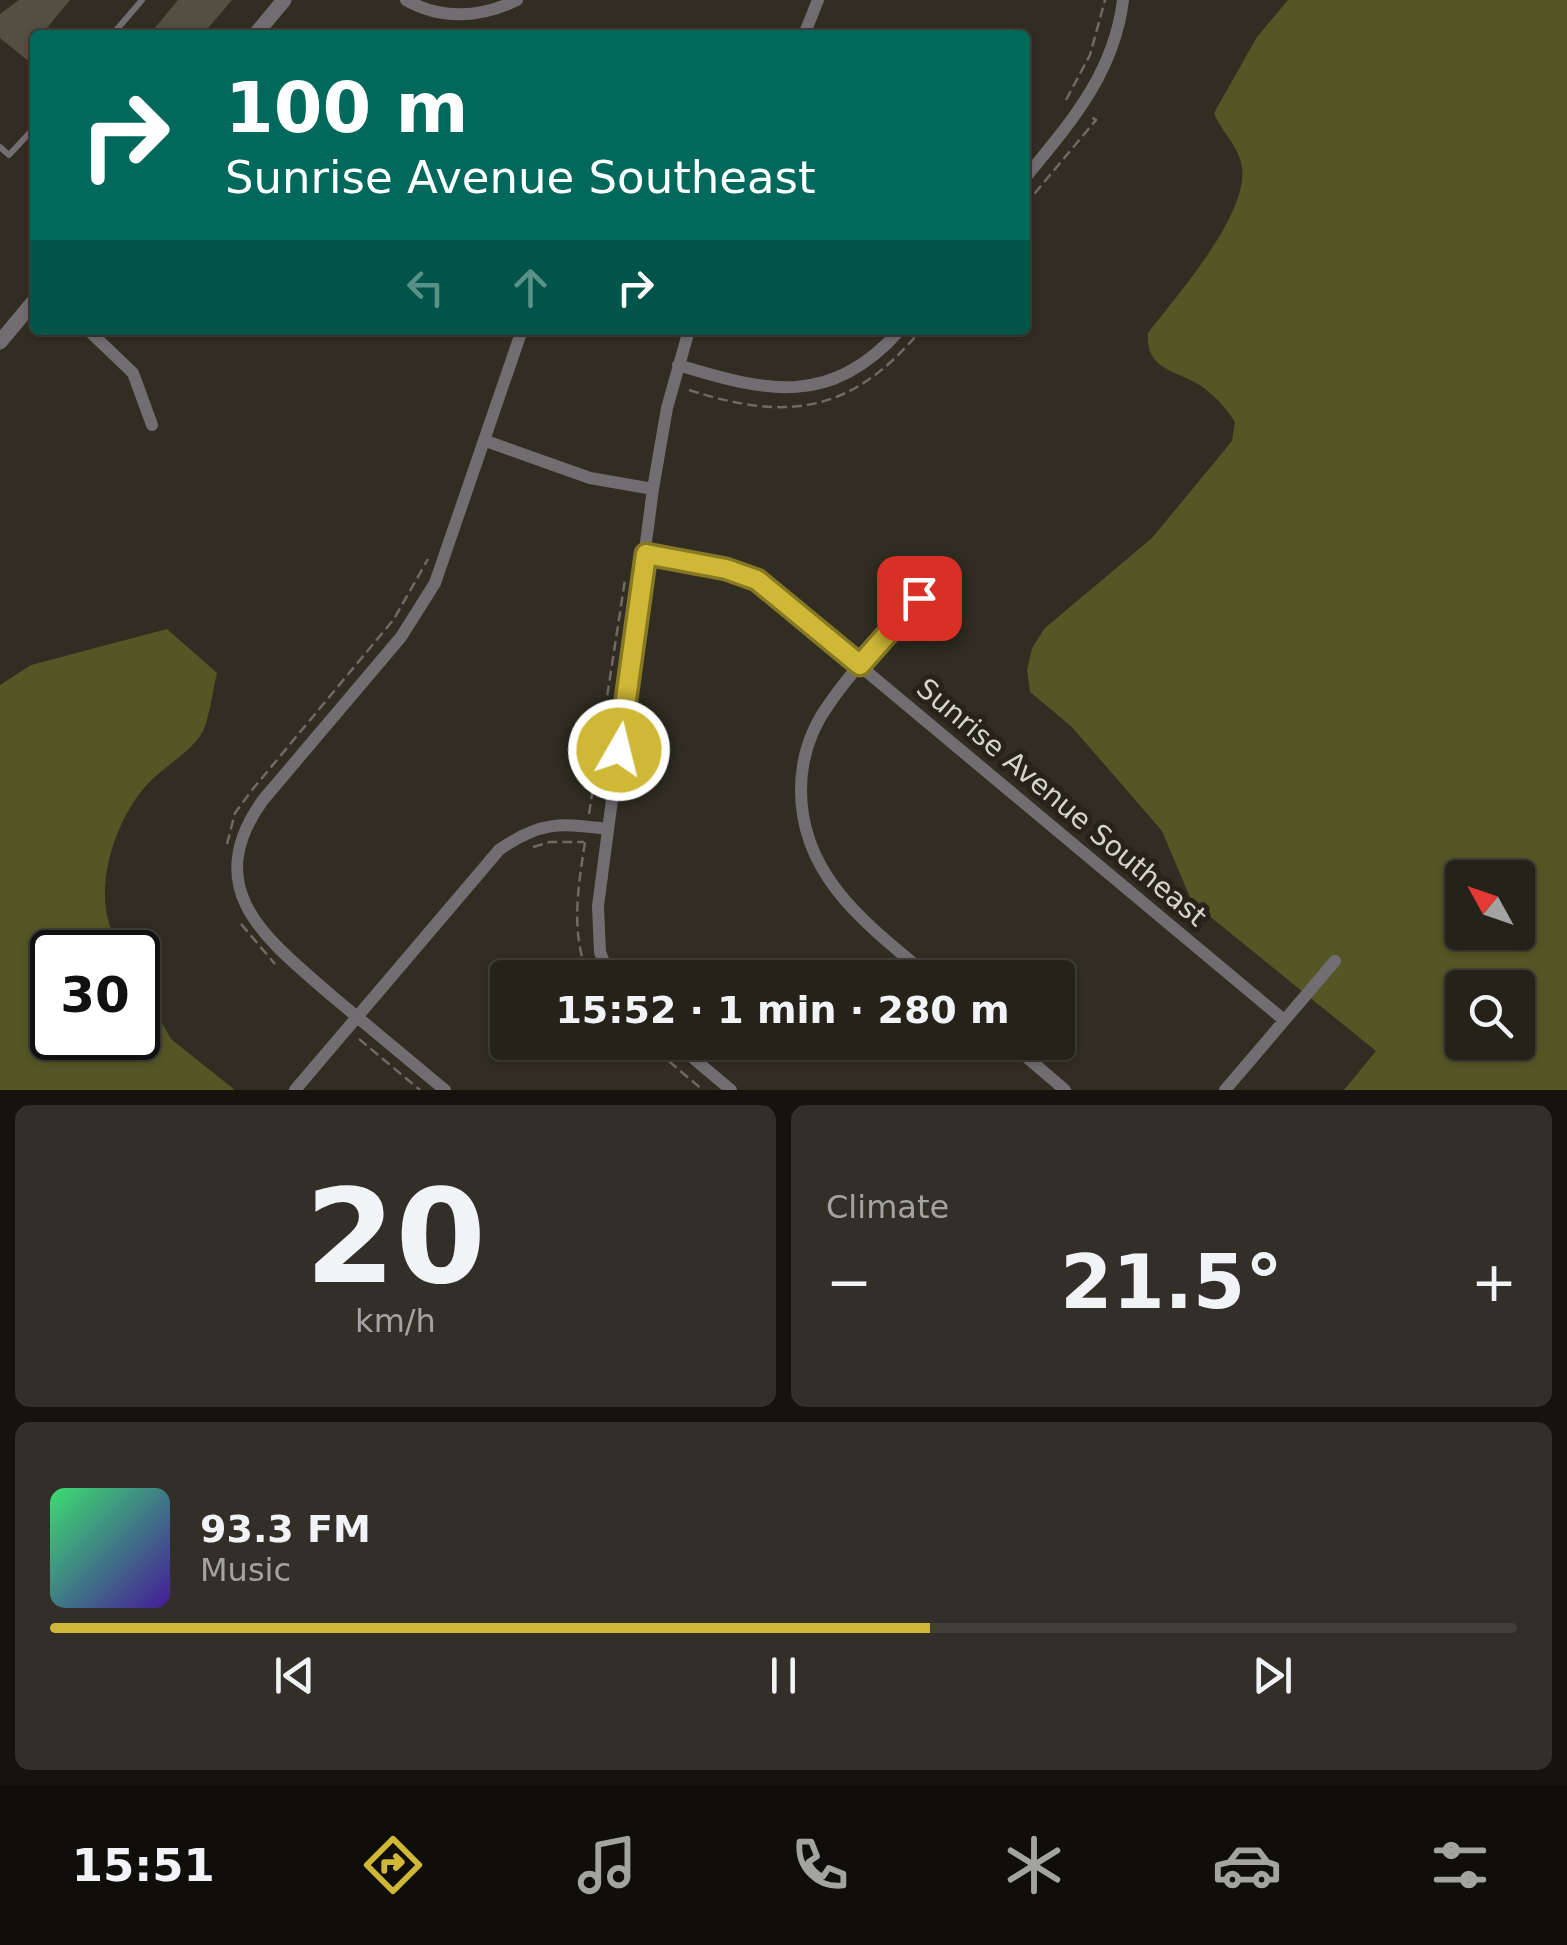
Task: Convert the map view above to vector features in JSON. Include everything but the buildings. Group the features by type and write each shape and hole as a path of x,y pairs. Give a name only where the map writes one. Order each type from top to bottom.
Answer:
{"street":[{"path":"259,30 284,0"},
{"path":"406,0 437,13 462,15 487,12 517,0"},
{"path":"806,30 818,0"},
{"path":"1030,172 1082,110 1112,51 1123,0"},
{"path":"0,342 30,306"},
{"path":"93,335 133,373 152,424"},
{"path":"445,1090 352,1022 257,928 241,888 239,853 257,808 419,612 436,583 520,335"},
{"path":"603,960 598,918 653,489 678,366 688,335"},
{"path":"678,366 750,387 808,388 858,368 894,335"},
{"path":"486,441 590,478 653,489"},
{"name":"Sunrise Avenue Southeast","path":"646,554 726,569 757,580 1284,1020"},
{"path":"911,960 826,880 806,835 801,806 805,755 828,704 919,598"},
{"path":"295,1090 499,850 536,827 608,829"},
{"path":"1225,1090 1335,961"},
{"path":"695,1060 731,1090"},
{"path":"1030,1060 1066,1090"}],"lane":[{"path":"116,30 142,0"},
{"path":"0,147 9,156 30,132"}],"path":[{"path":"1030,199 1096,120 1065,99 1090,55 1105,0"},
{"path":"226,856 235,813 394,620 429,558"},
{"path":"588,826 625,580"},
{"path":"529,848 550,842 585,842 576,906 577,937 584,960"},
{"path":"240,921 278,967"},
{"path":"352,1022 420,1090"},
{"path":"667,1060 703,1090"}],"green space":[{"path":"1288,0 1567,0 1567,1090 1344,1090 1376,1051 1192,902 1162,831 1072,727 1030,692 1027,670 1032,648 1045,628 1152,538 1232,441 1235,422 1216,398 1157,362 1148,345 1148,333 1222,232 1241,187 1241,160 1214,113 1257,37"},
{"path":"167,629 217,673 202,733 145,787 122,824 107,869 105,892 112,930 30,930 30,1060 160,1060 160,1019 171,1039 235,1090 0,1090 0,685 31,665"}],"route":[{"path":"619,750 646,554 726,569 757,580 860,665 919,598"}]}
